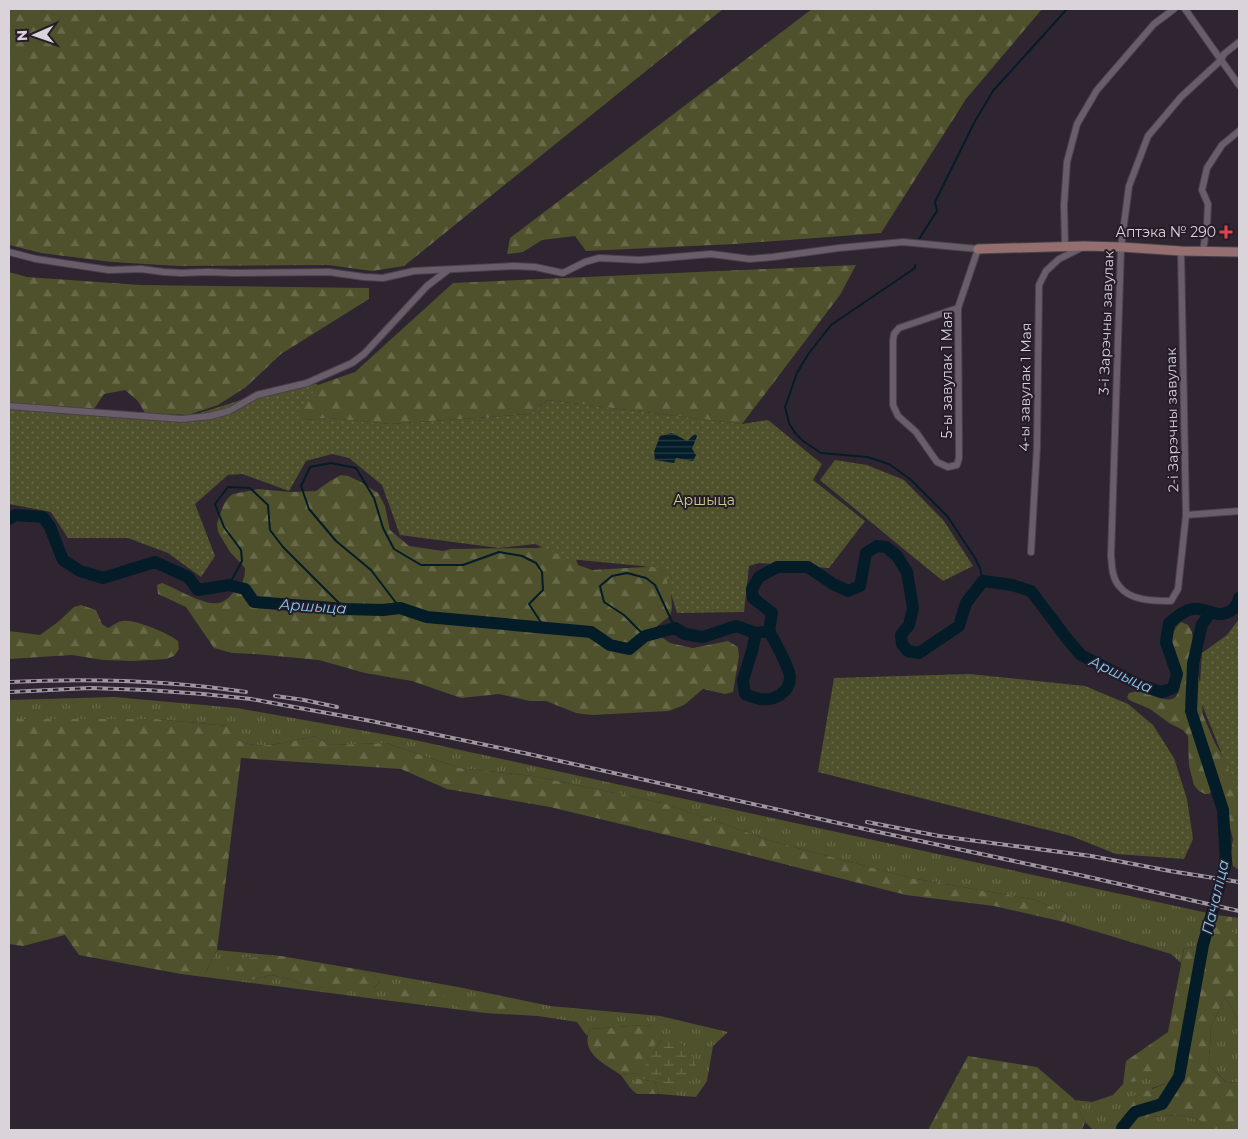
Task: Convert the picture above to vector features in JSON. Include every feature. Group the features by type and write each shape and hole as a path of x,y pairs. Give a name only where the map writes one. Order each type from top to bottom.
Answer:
{"street":[{"path":"1065,246 1064,205 1067,162 1077,124 1097,90 1154,24 1174,9"},
{"path":"1185,9 1239,84"},
{"name":"3-і Зарэчны завулак","path":"1178,589 1171,601 1151,601 1130,595 1119,586 1112,571 1121,247 1129,186 1148,136 1181,97 1224,54 1239,42"},
{"path":"1203,251 1208,204 1202,190 1207,168 1222,145 1239,131"},
{"path":"9,252 36,260 109,270 141,269 181,273 329,272 364,278 383,278 414,271 514,266 536,267 563,273 584,262 599,258 640,260 711,254 750,259 903,242 978,249 1084,246 1239,252"},
{"name":"4-ы завулак 1 Мая","path":"1031,552 1037,446 1039,285 1046,271 1059,259 1084,246"},
{"name":"5-ы завулак 1 Мая","path":"958,308 899,328 894,334 893,342 893,405 898,416 916,432 937,462 948,466 957,465 959,458 958,308 978,249"},
{"name":"2-і Зарэчны завулак","path":"1178,589 1186,515 1181,251"},
{"path":"9,406 182,419 210,416 229,411 257,395 307,383 352,363 364,354 426,286 448,270"},
{"path":"1186,515 1239,511"}],"green space":[{"path":"9,9 723,9 404,266 372,271 328,265 179,266 112,262 41,253 9,245"},
{"path":"812,9 1042,9 966,99 881,233 735,244 586,251 575,236 542,240 523,252 507,254 510,238"},
{"path":"856,265 840,295 742,424 547,400 530,414 390,424 329,418 304,420 299,412 318,385 355,372 453,283"},
{"path":"9,272 27,277 140,285 369,288 369,299 281,354 246,387 218,405 188,415 145,413 138,401 125,390 104,394 94,409 9,403"},
{"name":"Аршыца","path":"307,379 318,385 300,412 304,420 329,418 390,424 530,414 547,400 742,424 768,420 822,464 813,480 865,521 829,568 759,563 749,566 744,612 677,613 663,568 569,559 535,544 499,548 400,535 382,485 349,458 332,454 306,461 289,491 242,474 228,475 195,504 215,556 201,577 168,553 128,538 68,538 51,512 9,504 9,404 178,420"},
{"path":"835,460 867,465 904,480 944,521 973,566 943,581 820,480"},
{"path":"341,475 359,481 378,493 385,506 390,530 409,546 443,551 451,549 536,548 558,545 576,559 578,565 592,570 645,567 670,558 677,562 671,592 672,608 670,616 657,626 657,634 670,643 693,648 728,641 738,647 739,656 733,692 725,694 703,689 684,705 669,711 591,715 576,713 546,701 530,701 499,694 461,698 412,681 365,673 319,660 232,653 214,648 186,607 158,594 157,585 162,583 206,602 218,603 227,599 239,587 244,579 245,568 230,552 218,532 217,524 224,504 233,494 258,489 291,492 316,491"},
{"path":"81,605 96,610 102,624 108,628 122,621 143,624 178,641 179,649 174,656 166,659 134,661 103,660 72,655 9,659 9,631 40,635 74,607"},
{"path":"1239,619 1239,797 1199,697 1202,653 1227,635"},
{"path":"1181,622 1188,625 1192,632 1203,715 1215,743 1239,780 1239,869 1233,866 1231,854 1233,839 1221,792 1215,788 1209,794 1205,794 1194,785 1189,766 1188,736 1183,730 1169,723 1150,709 1129,700 1127,697 1129,693 1137,691 1164,699 1174,698 1177,695 1180,677 1172,639 1174,630"},
{"path":"970,674 1085,686 1128,704 1153,725 1174,758 1187,799 1193,839 1184,859 1116,854 1071,836 818,772 834,678"},
{"path":"114,697 237,708 410,739 1217,915 1207,944 1184,949 1181,963 1171,954 1064,922 1068,914 1036,900 911,878 775,842 663,803 533,776 460,768 386,743 329,745 315,736 276,744 255,745 237,739 229,726 156,719 9,719 9,700"},
{"path":"9,719 156,719 229,726 237,739 255,745 276,744 315,736 329,745 386,743 460,768 533,776 663,803 775,842 911,878 1036,900 1068,914 1064,922 994,906 906,895 550,807 447,789 401,769 241,758 217,950 205,974 181,974 79,955 65,935 23,946 9,944"},
{"path":"1217,915 1232,917 1232,932 1239,935 1239,1021 1225,997 1211,1027 1209,1065 1227,1083 1239,1082 1239,1130 1202,1130 1202,1121 1179,1115 1147,1117 1136,1126 1119,1114 1133,1096 1170,1082 1177,1058 1164,1073 1129,1083 1126,1061 1168,1032 1184,949 1207,944"},
{"path":"1232,917 1239,918 1239,935 1231,932"},
{"path":"217,950 281,956 243,958 248,981 270,975 290,979 308,987 374,988 380,982 375,976 362,970 550,1006 660,1016 728,1032 713,1046 707,1081 696,1097 659,1094 655,1082 676,1089 661,1040 631,1089 621,1075 637,1073 651,1026 590,1029 587,1036 577,1022 538,1016 485,1013 181,974 205,974"},
{"path":"281,956 362,970 375,976 380,982 374,988 366,989 308,987 290,979 270,975 248,981 240,980 228,971 230,964 243,958"},
{"path":"395,986 444,986 447,989 447,993 433,1001 398,998 393,996 392,993"},
{"path":"1225,997 1239,1021 1239,1082 1227,1083 1209,1065 1211,1027"},
{"path":"465,998 504,1000 525,1006 521,1012 460,1008 453,1005 454,1001"},
{"path":"651,1026 657,1031 651,1053 637,1073 621,1075 595,1057 588,1045 590,1029"},
{"path":"661,1040 678,1040 691,1053 697,1069 692,1082 675,1089 637,1078"},
{"path":"968,1056 1037,1067 1074,1099 1085,1122 1082,1130 928,1130"},
{"path":"1178,1057 1170,1082 1152,1088 1146,1117 1179,1115 1202,1121 1202,1130 1093,1130 1085,1122 1074,1100 1092,1102 1113,1095 1123,1084 1126,1061 1130,1083"},
{"path":"637,1078 655,1082 659,1094 637,1094 631,1089"}],"water":[{"path":"672,433 687,441 695,434 697,436 692,449 696,455 693,461 676,458 674,463 655,460 654,452 660,436"}],"waterway":[{"path":"919,239 937,211 935,202 975,121 993,91 1067,9"},
{"path":"915,265 915,268 831,325 809,353 797,373 785,407 789,423 795,433 821,453 867,457 889,464 910,479 948,517 975,558 983,581"},
{"path":"400,608 371,570 336,541 309,509 301,486 310,467 331,463 356,468 374,498 383,528 394,549 421,565 463,565 499,552 522,556 536,563 542,572 543,590 529,604 544,627"},
{"path":"229,585 242,561 241,550 224,527 215,504 228,487 250,488 268,505 270,530 283,547 345,609"},
{"name":"Аршыца","path":"9,519 15,515 43,517 50,527 63,560 80,571 103,578 155,562 188,577 198,590 229,585 245,589 254,602 345,609 383,610 400,608 427,617 591,632 610,645 629,649 645,636 675,628 685,634 703,637 736,626 756,633 769,631 772,613 753,598 752,589 759,577 777,567 808,567 833,584 848,591 860,586 866,553 877,546 886,547 897,556 907,572 913,608 909,625 901,635 902,644 908,651 919,653 959,626 966,603 983,581 1012,585 1031,591 1081,655 1142,686 1162,692 1173,688 1177,674 1166,642 1169,623 1183,613 1193,609 1218,614 1229,612 1236,606 1239,598"},
{"path":"645,636 624,615 604,602 600,586 612,576 627,573 646,578 655,585 675,628"},
{"name":"Пачаліца","path":"1122,1130 1135,1112 1162,1104 1179,1077 1203,945 1226,863 1223,810 1191,711 1193,664 1202,624 1211,612"},
{"path":"756,633 743,680 745,694 760,699 771,699 784,692 790,677 784,660 769,631"}],"railway":[{"path":"9,682 68,680 128,681 246,692"},
{"path":"9,692 90,688 147,690 251,699 371,721 524,753 1239,911"},
{"path":"275,696 337,707"},
{"path":"867,822 939,836 1091,856 1239,882"}],"place":[{"name":"Аптэка № 290","path":"1226,232"}]}
